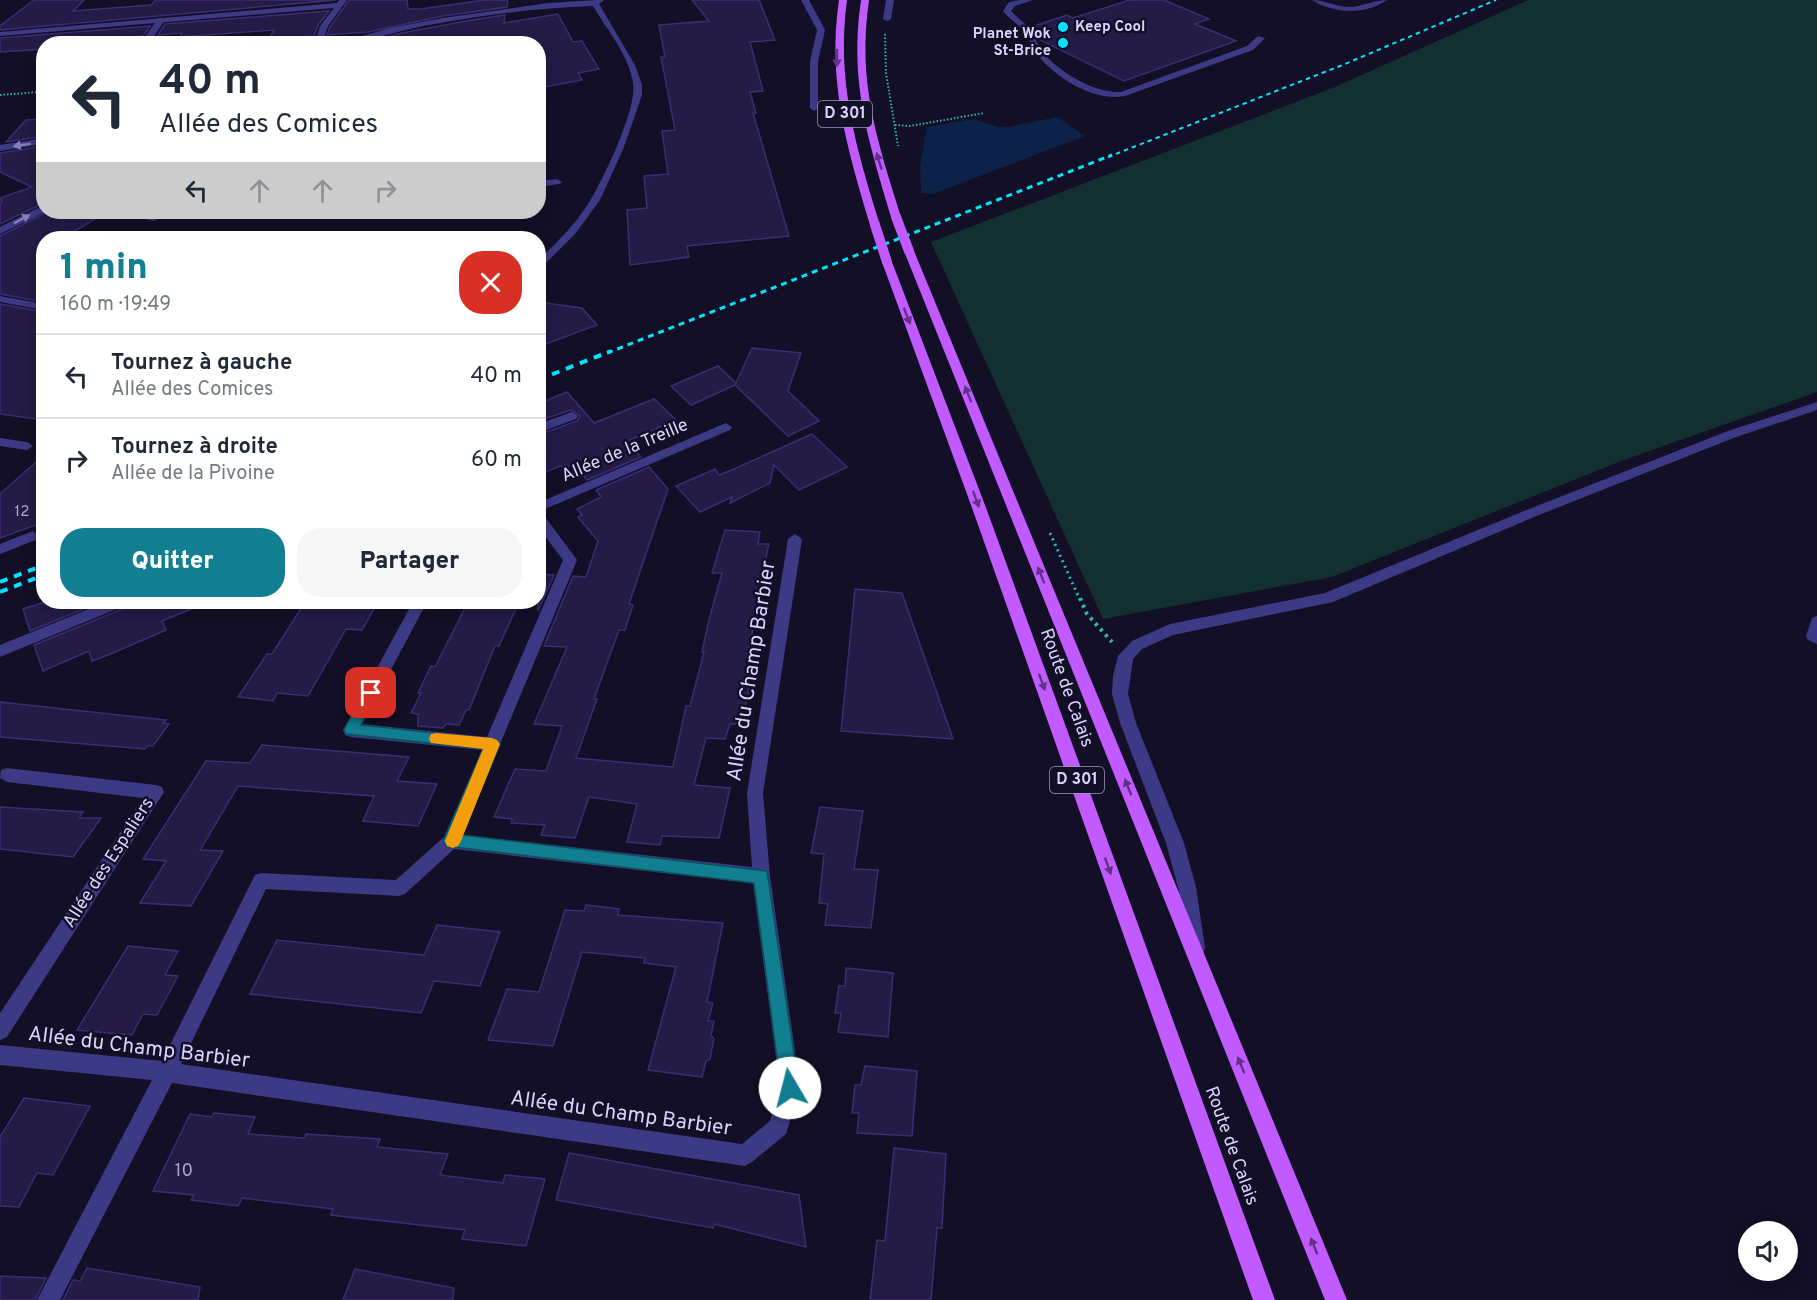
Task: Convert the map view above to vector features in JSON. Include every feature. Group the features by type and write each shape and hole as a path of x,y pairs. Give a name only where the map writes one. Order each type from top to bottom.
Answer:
{"main road":[{"name":"Route de Calais","path":"843,0 838,24 837,63 845,117 875,225 1264,1300"},
{"name":"Route de Calais","path":"866,0 860,26 859,63 865,115 896,217 1336,1300"}],"street":[{"path":"806,0 821,30 814,61 814,108"},
{"path":"887,19 890,0"},
{"path":"1029,0 1012,4 1007,11 1029,32 1034,44 1056,69 1067,77 1104,94 1122,94 1250,48 1261,38"},
{"path":"1316,0 1350,11 1383,0"},
{"path":"0,34 341,2"},
{"path":"321,36 324,26 341,2"},
{"path":"363,36 549,5 591,2 636,74 639,89 634,109 606,180 591,208 546,259"},
{"path":"150,36 161,20"},
{"path":"0,148 36,142"},
{"path":"546,183 557,182"},
{"path":"0,231 36,212"},
{"path":"0,299 36,306"},
{"path":"1198,962 1187,887 1175,843 1128,723 1120,694 1121,676 1126,656 1137,645 1170,630 1328,598 1529,514 1732,434 1817,406"},
{"path":"546,426 572,416"},
{"name":"Allée de la Treille","path":"546,505 726,427"},
{"path":"0,442 27,446"},
{"path":"48,1300 167,1072 261,881 399,888 451,841 570,560 546,528"},
{"path":"0,549 33,536"},
{"name":"Allée du Champ Barbier","path":"0,1054 167,1072 745,1155 779,1127 790,1088 761,876 755,793 795,539"},
{"path":"0,651 102,609"},
{"path":"416,609 351,730 492,744"},
{"path":"1817,622 1812,636 1817,638"},
{"name":"Allée des Espaliers","path":"0,1030 156,792 7,775"},
{"path":"451,841 761,876"}],"path":[{"path":"887,19 884,44 886,73 897,138"},
{"path":"0,95 36,92"},
{"path":"895,125 904,128 984,113"}],"green space":[{"path":"1528,0 1817,0 1817,392 1621,461 1332,577 1103,619 931,242 1335,87"}],"water":[{"path":"1057,117 1085,136 933,194 921,193 920,166 927,127 974,119 999,127 1008,127"}],"building":[{"path":"34,0 84,0 73,11 151,5 156,0 336,0 0,30 0,26"},
{"path":"349,0 407,0 408,9 421,9 484,0 508,0 507,7 443,16 368,32 327,35"},
{"path":"692,0 759,0 775,40 750,42 763,91 750,92 756,113 753,113 789,236 687,246 689,257 630,265 627,210 647,208 644,176 668,174 662,131 675,130 661,57 665,57 659,25 709,21"},
{"path":"1130,0 1164,0 1209,19 1195,24 1236,41 1124,81 1038,39 1031,27 1067,15 1073,18"},
{"path":"329,11 318,25 314,36 271,36 274,30 193,36 180,36 182,33 158,35 165,24"},
{"path":"558,14 573,42 582,41 599,69 578,73 582,80 546,87 546,36 391,36 505,15 504,23"},
{"path":"150,26 143,36 36,36 36,50 0,52 0,38"},
{"path":"36,119 36,137 6,142 26,120"},
{"path":"36,147 36,207 0,224 0,202 2,201 0,198 32,187 0,172 0,153"},
{"path":"36,218 95,219 75,231 36,231 36,301 0,294 0,236"},
{"path":"546,303 582,308 597,325 546,344"},
{"path":"0,304 36,311 36,419 0,414"},
{"path":"752,348 801,353 788,391 819,421 788,436 735,385 691,405 671,386 718,366 736,383"},
{"path":"567,392 594,423 654,399 676,420 627,441 641,457 587,480 577,466 560,466 546,472 546,432 577,421 580,416 571,410 546,418 546,401"},
{"path":"812,434 847,467 799,490 774,465 770,483 730,503 732,497 700,512 676,486 715,469 719,475"},
{"path":"36,462 36,525 0,538 0,494"},
{"path":"649,467 668,489 629,604 633,605 625,630 619,630 576,758 673,767 686,706 690,706 722,573 712,573 725,530 760,532 758,544 769,544 760,584 764,584 747,655 757,656 741,724 730,724 725,739 706,738 694,785 730,788 719,838 662,836 660,845 627,842 637,804 589,797 575,838 541,835 545,825 511,823 512,819 494,817 515,769 546,771 562,726 534,724 567,647 544,646 573,576 586,577 598,541 578,517 582,515 577,509 601,497 596,490"},
{"path":"546,574 554,575 546,593"},
{"path":"855,589 902,593 953,739 841,731"},
{"path":"36,605 36,609 84,609 30,631 23,609"},
{"path":"123,609 191,609 162,621 166,630 92,661 89,651 43,671 34,645"},
{"path":"301,609 374,609 362,630 346,629 308,696 277,693 273,701 238,697 267,654 272,654"},
{"path":"464,609 516,609 499,646 495,646 469,710 466,710 459,725 446,724 443,728 418,726 418,714 411,713 431,666 435,667"},
{"path":"0,702 166,720 163,723 169,724 153,746 147,746 145,749 0,737"},
{"path":"262,745 409,757 397,781 437,784 418,826 363,821 374,796 238,786 200,850 223,851 191,906 140,903 166,861 143,859 206,761 250,763"},
{"path":"0,807 83,812 79,818 101,818 73,857 0,849"},
{"path":"820,807 863,811 854,869 878,870 871,928 825,925 828,904 819,903 824,854 811,853"},
{"path":"586,905 619,909 618,915 723,923 707,1002 713,1003 708,1021 714,1021 711,1035 714,1039 710,1059 706,1061 702,1077 648,1070 676,967 644,963 645,958 582,952 553,1046 488,1040 507,989 539,992 565,910 584,911"},
{"path":"437,925 500,932 480,986 434,981 421,1013 250,994 277,940 424,955"},
{"path":"128,946 178,951 165,975 178,976 157,1015 143,1014 132,1035 77,1030"},
{"path":"846,968 893,973 888,1037 838,1032 841,1013 835,1013 839,986 845,986"},
{"path":"865,1066 917,1071 912,1136 857,1133 859,1113 852,1113 855,1085 861,1085"},
{"path":"24,1098 90,1106 53,1175 37,1173 19,1207 0,1206 0,1137"},
{"path":"214,1113 255,1117 248,1134 304,1138 306,1134 380,1139 377,1147 448,1154 440,1175 503,1183 505,1175 545,1179 526,1246 462,1239 465,1230 331,1215 333,1209 242,1198 238,1206 191,1200 194,1195 153,1191 190,1114 212,1117"},
{"path":"894,1148 946,1154 942,1228 937,1228 931,1300 870,1300 877,1240 885,1241"},
{"path":"569,1153 799,1195 806,1247 714,1224 713,1228 556,1200"},
{"path":"87,1268 200,1287 198,1300 63,1300 73,1280 80,1281"},
{"path":"355,1269 454,1288 453,1300 343,1300"},
{"path":"0,1276 46,1278 35,1300 0,1300"}],"railway":[{"path":"1108,157 1345,64 1496,0"},
{"path":"607,353 1112,155"},
{"path":"546,377 611,351"},
{"path":"0,582 36,568"},
{"path":"0,592 36,578"}],"slow traffic":[{"path":"436,739 492,744 451,841 453,841"}],"place":[{"name":"Keep Cool","path":"1063,27"},
{"name":"Planet Wok St-Brice","path":"1063,43"}],"route":[{"path":"371,693 351,730 492,744 451,841 761,876 790,1088"}]}
